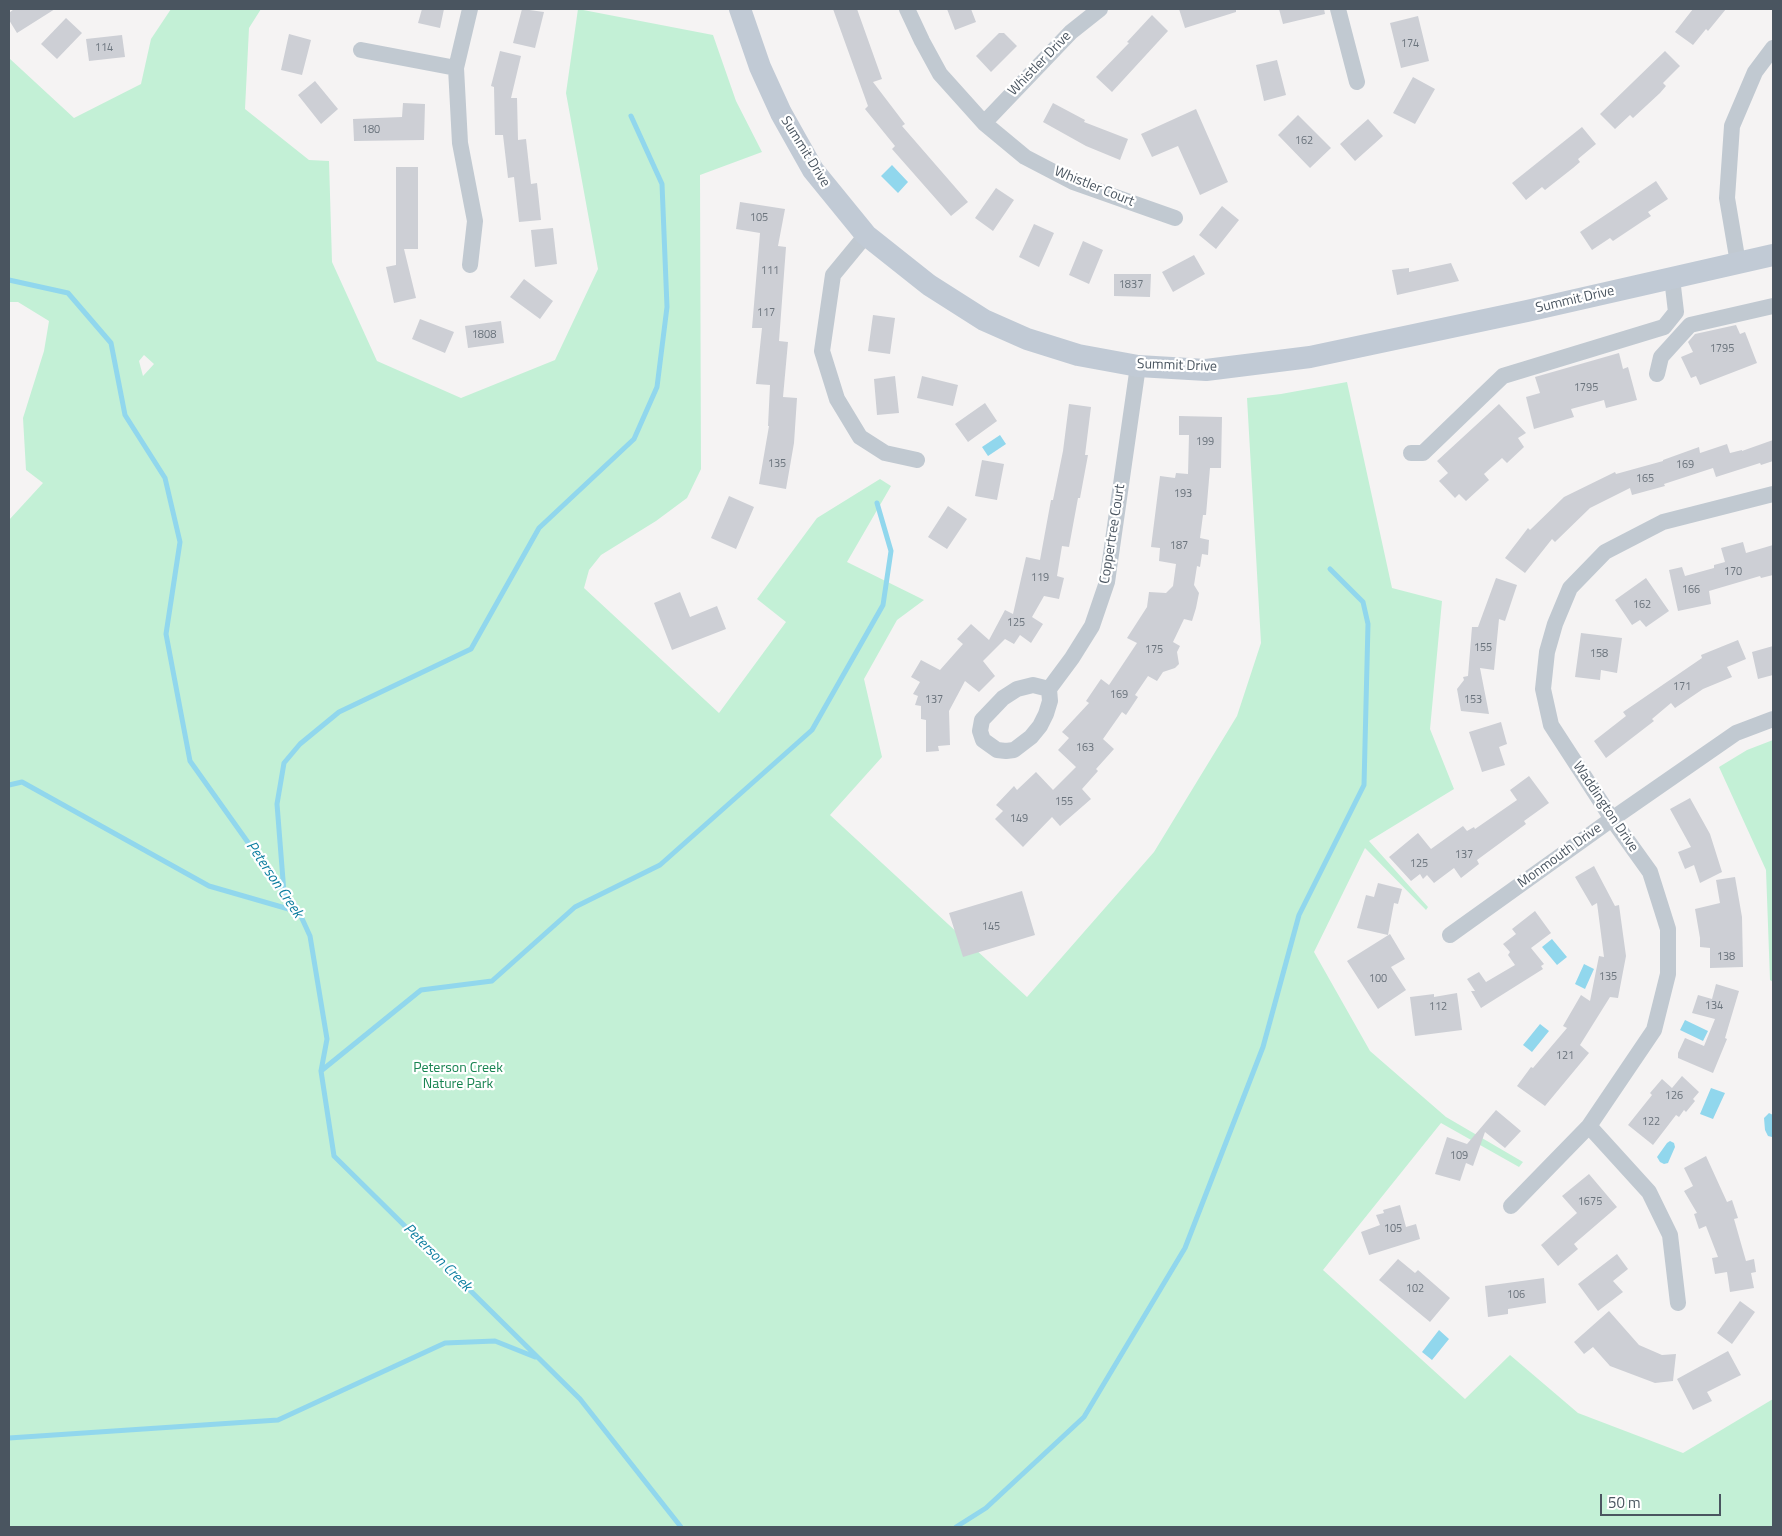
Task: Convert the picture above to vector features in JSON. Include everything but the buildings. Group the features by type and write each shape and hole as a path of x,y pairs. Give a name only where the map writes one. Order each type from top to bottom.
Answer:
{"main road":[{"name":"Summit Drive","path":"740,9 760,67 781,113 813,170 866,235 929,285 984,320 1026,339 1078,355 1138,366 1206,370 1310,357 1527,311 1773,255"}],"street":[{"path":"470,9 456,68 460,143 475,221 470,265"},
{"name":"Whistler Court","path":"907,9 922,42 940,74 984,123 1025,157 1073,182 1175,218"},
{"name":"Whistler Drive","path":"984,123 1071,32 1100,9"},
{"path":"1338,9 1356,82"},
{"path":"1738,262 1727,198 1732,126 1755,72 1773,48"},
{"path":"360,50 456,68"},
{"path":"866,235 833,275 822,351 837,399 860,437 885,453 917,460"},
{"path":"1410,453 1423,453 1503,376 1664,327 1676,312 1672,278"},
{"path":"1657,374 1661,357 1690,325 1773,306"},
{"name":"Coppertree Court","path":"1049,689 1033,685 1017,689 1003,698 982,720 980,731 983,740 997,750 1014,750 1023,745 1040,726 1046,714 1050,701 1049,689 1072,658 1092,626 1107,582 1138,366"},
{"name":"Waddington Drive","path":"1511,1206 1588,1126 1654,1030 1668,974 1668,929 1650,872 1612,819 1551,725 1544,689 1547,652 1555,624 1570,588 1605,552 1663,522 1773,494"},
{"name":"Monmouth Drive","path":"1450,935 1736,733 1773,719"},
{"path":"1588,1126 1649,1192 1670,1235 1678,1303"}],"green space":[{"name":"Peterson Creek Nature Park","path":"171,9 261,9 249,28 245,109 309,160 329,161 332,262 377,361 461,398 555,360 598,269 566,93 578,9 713,35 736,101 762,152 700,175 701,469 687,498 656,521 601,555 589,570 584,588 719,713 786,622 757,599 817,518 880,479 891,486 847,562 924,600 897,620 864,679 882,757 830,815 1027,997 1154,852 1237,716 1261,643 1247,398 1347,382 1392,588 1442,601 1430,729 1454,789 1369,841 1428,907 1426,910 1365,848 1314,952 1370,1051 1446,1117 1523,1162 1519,1167 1441,1123 1323,1270 1465,1399 1510,1355 1578,1413 1683,1453 1773,1399 1773,1527 9,1527 9,520 43,483 26,470 23,418 44,351 49,321 18,302 9,302 9,58 74,118 141,84 151,39","holes":["144,355 154,364 143,376 139,361"]},
{"path":"1773,740 1773,982 1770,980 1766,870 1719,767 1747,750"}],"water":[{"path":"892,165 908,182 898,193 881,176"},
{"path":"1000,435 1006,444 988,456 982,447"},
{"path":"1552,939 1567,957 1557,965 1542,947"},
{"path":"1584,964 1594,969 1585,989 1575,984"},
{"path":"1685,1020 1708,1031 1703,1041 1680,1030"},
{"path":"1540,1024 1549,1031 1532,1052 1523,1045"},
{"path":"1711,1088 1725,1093 1713,1119 1700,1114"},
{"path":"1769,1113 1773,1115 1772,1137 1768,1136 1765,1130 1764,1118"},
{"path":"1670,1141 1674,1143 1675,1147 1668,1163 1664,1164 1657,1157"},
{"path":"1439,1330 1449,1339 1432,1360 1422,1352"}],"waterway":[{"path":"284,893 277,804 284,763 300,744 339,712 471,649 539,528 634,439 657,387 667,307 662,184 631,116"},
{"name":"Peterson Creek","path":"9,280 68,293 111,343 125,415 165,478 180,542 166,634 190,761 284,893 293,902 310,936 327,1039 321,1071 334,1156 580,1399 681,1527"},
{"path":"321,1071 421,990 492,981 575,907 660,865 812,730 883,605 891,551 877,503"},
{"path":"956,1527 986,1508 1084,1417 1185,1248 1263,1047 1299,915 1364,785 1368,624 1363,602 1330,569"},
{"path":"9,785 22,782 209,886 299,912"},
{"path":"9,1438 278,1420 445,1343 495,1341 535,1357"}]}
